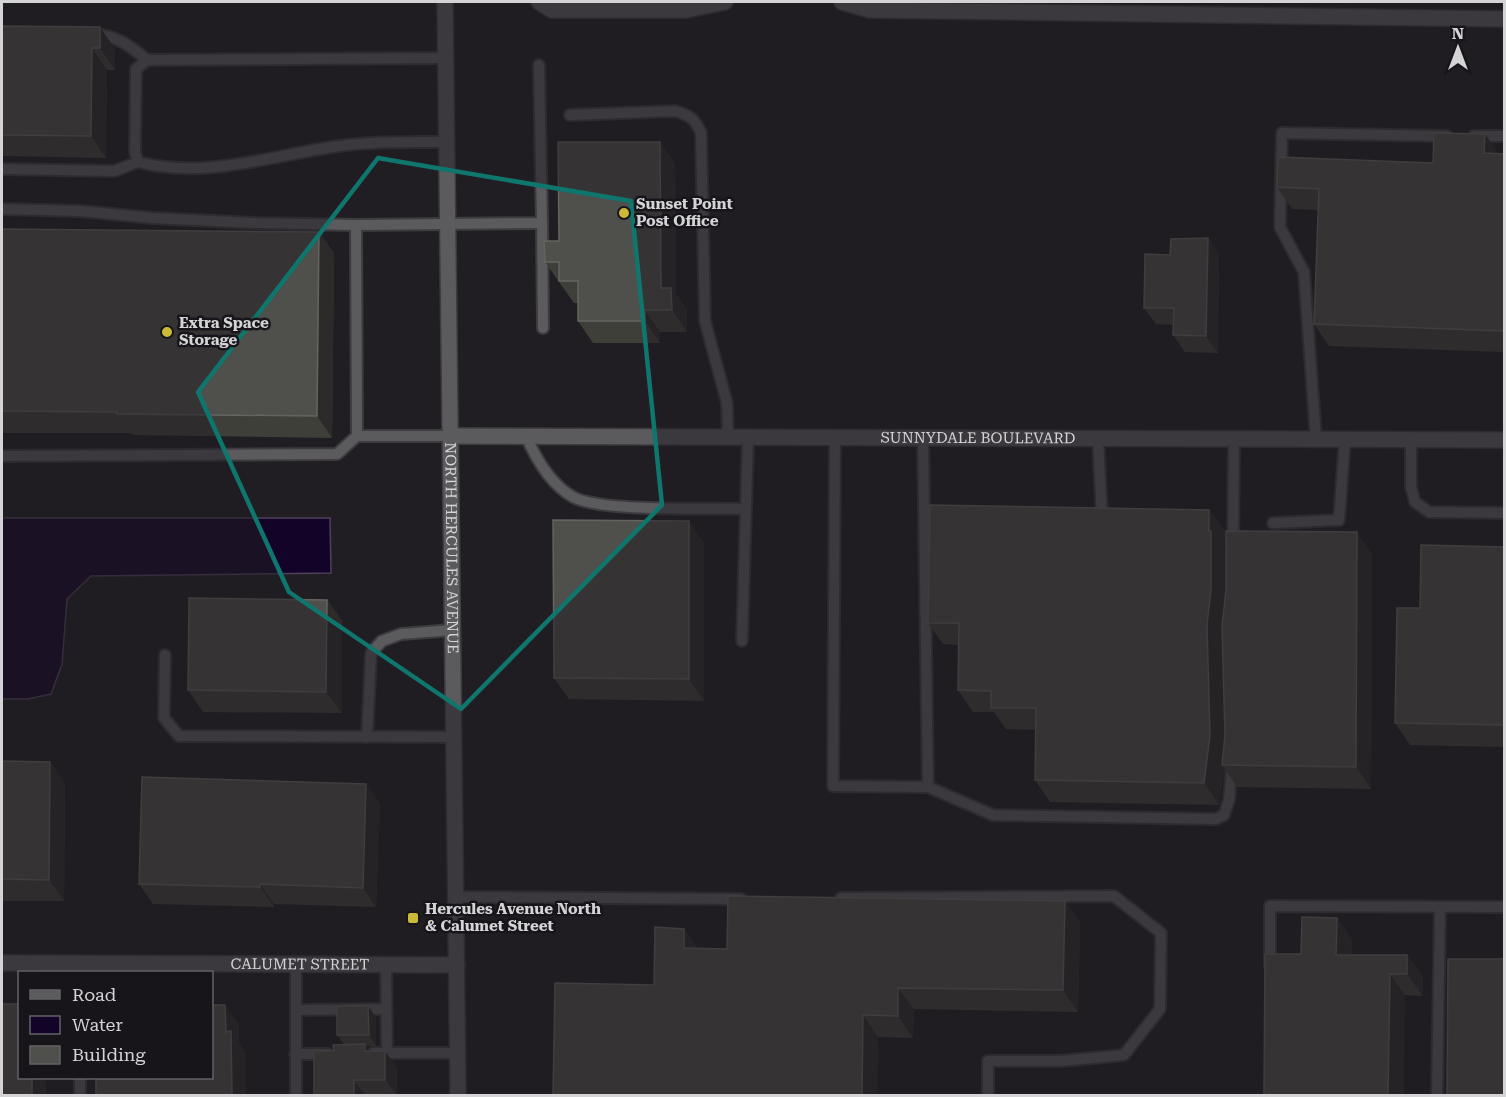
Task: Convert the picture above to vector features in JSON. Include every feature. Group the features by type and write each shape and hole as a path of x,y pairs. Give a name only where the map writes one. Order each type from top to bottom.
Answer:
{"street":[{"name":"NORTH HERCULES AVENUE","path":"445,2 458,1095"},
{"path":"539,2 552,10 686,10 725,2"},
{"path":"842,2 870,10 1504,19"},
{"name":"SUNNYDALE BOULEVARD","path":"450,436 1504,440"},
{"name":"CALUMET STREET","path":"2,963 79,968 296,964 457,965"}],"lane":[{"path":"84,34 113,37 128,43 147,60"},
{"path":"138,162 135,152 136,69 147,60 446,58"},
{"path":"539,65 543,328"},
{"path":"570,115 675,111 690,115 696,122 701,134 705,321 727,403 728,437"},
{"path":"1316,439 1304,272 1280,227 1282,134 1504,136"},
{"path":"2,170 114,171 138,162 159,167 221,169 350,145 446,142"},
{"path":"2,209 80,211 153,219 243,223 357,225 542,223"},
{"path":"357,225 357,436"},
{"path":"2,456 337,454 357,436 450,436"},
{"path":"526,436 549,478 573,497 602,505 746,509"},
{"path":"742,641 747,437"},
{"path":"835,437 833,786 928,787 993,815 1216,819 1224,816 1227,808 1233,758"},
{"path":"923,438 928,787"},
{"path":"1090,518 1102,518 1098,438"},
{"path":"1233,559 1234,439"},
{"path":"1273,523 1339,520 1345,439"},
{"path":"1411,440 1411,487 1415,502 1429,512 1504,513"},
{"path":"925,516 937,516"},
{"path":"367,737 371,653 382,641 401,634 453,630"},
{"path":"165,655 164,718 179,736 454,737"},
{"path":"829,898 1114,896 1161,933 1160,1009 1124,1055 1060,1061 988,1061 988,1095"},
{"path":"457,897 758,899"},
{"path":"1270,977 1270,906 1504,908"},
{"path":"1437,1095 1440,907"},
{"path":"296,964 296,1095"},
{"path":"386,964 387,1053"},
{"path":"296,1010 386,1009"},
{"path":"295,1054 341,1053"},
{"path":"364,1053 457,1053"},
{"path":"80,1079 80,1095"}],"highlighted area":[{"path":"378,158 631,201 662,505 461,709 289,592 198,392"}],"water":[{"path":"2,518 330,518 331,573 91,576 67,599 62,664 51,694 28,699 2,699"}],"building":[{"path":"2,26 100,27 100,48 92,48 91,136 2,135"},
{"path":"1434,133 1485,134 1484,153 1504,154 1504,331 1314,324 1319,189 1277,187 1278,157 1433,163"},
{"name":"Sunset Point Post Office","path":"558,142 660,142 661,288 671,288 672,310 645,310 645,321 578,321 578,281 559,281 559,262 545,262 544,241 559,241"},
{"name":"Extra Space Storage","path":"2,229 319,232 317,416 2,411"},
{"path":"1208,238 1206,336 1173,335 1174,308 1144,308 1145,254 1170,255 1171,239"},
{"path":"930,505 1209,510 1211,590 1207,625 1210,735 1204,783 1035,780 1036,708 991,708 991,691 958,690 959,623 928,623"},
{"path":"553,520 689,521 689,679 554,678"},
{"path":"1226,531 1357,532 1356,767 1222,765 1225,735 1222,626 1226,590"},
{"path":"1421,545 1504,547 1504,725 1395,723 1397,608 1420,608"},
{"path":"189,598 327,600 326,692 188,690"},
{"path":"2,761 50,762 49,880 2,879"},
{"path":"142,777 366,784 363,888 260,884 260,887 139,884"},
{"path":"728,896 1065,901 1063,990 898,988 898,1016 863,1015 862,1095 553,1095 555,983 654,985 655,927 684,929 684,948 727,949"},
{"path":"1302,917 1337,918 1336,955 1407,955 1407,974 1390,974 1388,1095 1264,1095 1265,954 1301,954"},
{"path":"1448,959 1504,959 1504,1095 1447,1095"},
{"path":"2,1004 18,1004 18,1079 32,1079 32,1095 2,1095"},
{"path":"213,1005 225,1005 226,1032 231,1031 232,1095 96,1095 96,1079 213,1079"},
{"path":"337,1006 368,1006 369,1035 337,1035"},
{"path":"365,1044 365,1051 385,1051 385,1080 354,1080 354,1095 314,1095 314,1051 334,1051 333,1045"}],"place":[{"name":"Sunset Point Post Office","path":"624,213"},
{"name":"Extra Space Storage","path":"167,332"},
{"name":"Hercules Avenue North & Calumet Street","path":"413,918"}]}
